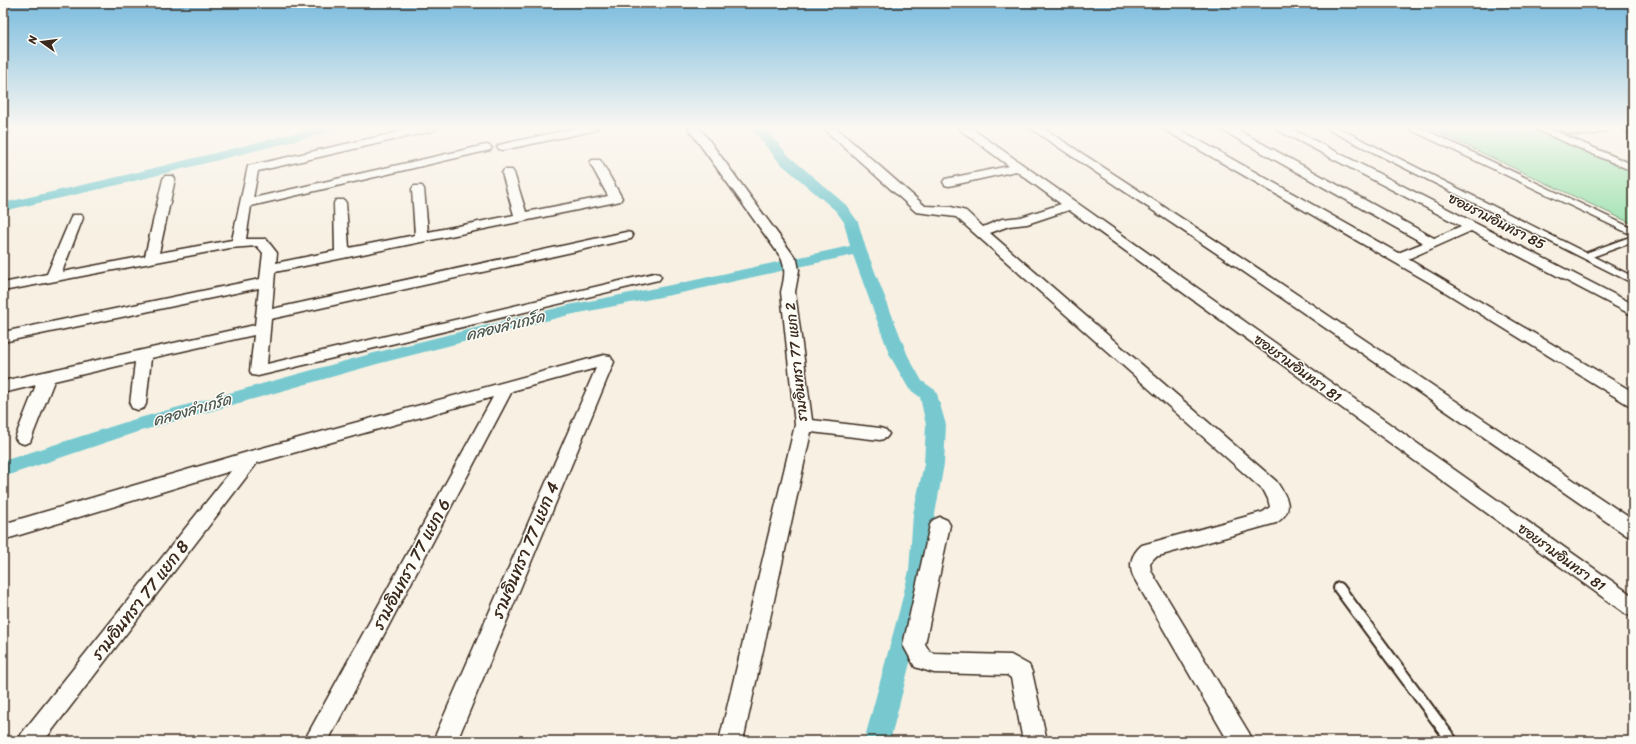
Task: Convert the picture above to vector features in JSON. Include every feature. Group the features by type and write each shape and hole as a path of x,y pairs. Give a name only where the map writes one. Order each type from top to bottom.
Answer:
{"street":[{"path":"238,244 252,169 280,163"},
{"path":"245,204 423,163"},
{"path":"3,337 267,276 342,254 616,198 596,163"},
{"name":"รามอินทรา 77 แยก 2","path":"719,163 791,265 788,292 804,425 731,741"},
{"path":"868,163 921,209 929,211 954,211 960,214 1270,486 1278,498 1280,507 1276,514 1269,518 1149,551 1142,556 1140,565 1141,572 1241,741"},
{"name":"ซอยรามอินทรา 81","path":"1013,163 1633,608"},
{"path":"1088,163 1633,530"},
{"path":"1229,163 1397,259 1633,400"},
{"path":"1288,163 1433,243"},
{"name":"ซอยรามอินทรา 85","path":"1349,163 1633,310"},
{"path":"949,182 1019,167"},
{"path":"508,173 521,217"},
{"path":"151,258 169,179"},
{"path":"418,189 422,237"},
{"path":"340,203 342,254"},
{"path":"981,232 1007,222 1022,221 1071,205"},
{"path":"53,277 77,218"},
{"path":"1397,259 1472,226"},
{"path":"3,387 144,354 262,322 626,236"},
{"path":"3,287 151,258 238,244 261,242 270,253 258,371 654,277"},
{"path":"138,404 144,354"},
{"name":"รามอินทรา 77 แยก 4","path":"445,741 606,362 604,360 506,387"},
{"path":"24,438 47,376"},
{"path":"3,532 251,458 506,387"},
{"name":"รามอินทรา 77 แยก 6","path":"316,741 506,387"},
{"path":"804,425 880,434"},
{"name":"รามอินทรา 77 แยก 8","path":"30,741 251,458"},
{"path":"940,524 914,645 923,660 934,663 1010,665 1021,672 1035,741"}],"lane":[{"path":"1401,163 1633,280"},
{"path":"1488,163 1633,232"},
{"path":"1621,163 1633,168"},
{"path":"1586,256 1633,239"},
{"path":"1339,588 1452,741"}],"green space":[{"path":"1503,163 1633,163 1633,224"}],"waterway":[{"path":"3,207 191,163"},
{"name":"คลองลำเกร็ด","path":"788,163 841,208 851,222 858,249"},
{"name":"คลองลำเกร็ด","path":"3,469 132,427 374,359 569,310 686,287 858,249"},
{"path":"858,249 899,356 915,385 928,394 936,425 934,464 924,514 920,571 912,608 877,741"}]}
